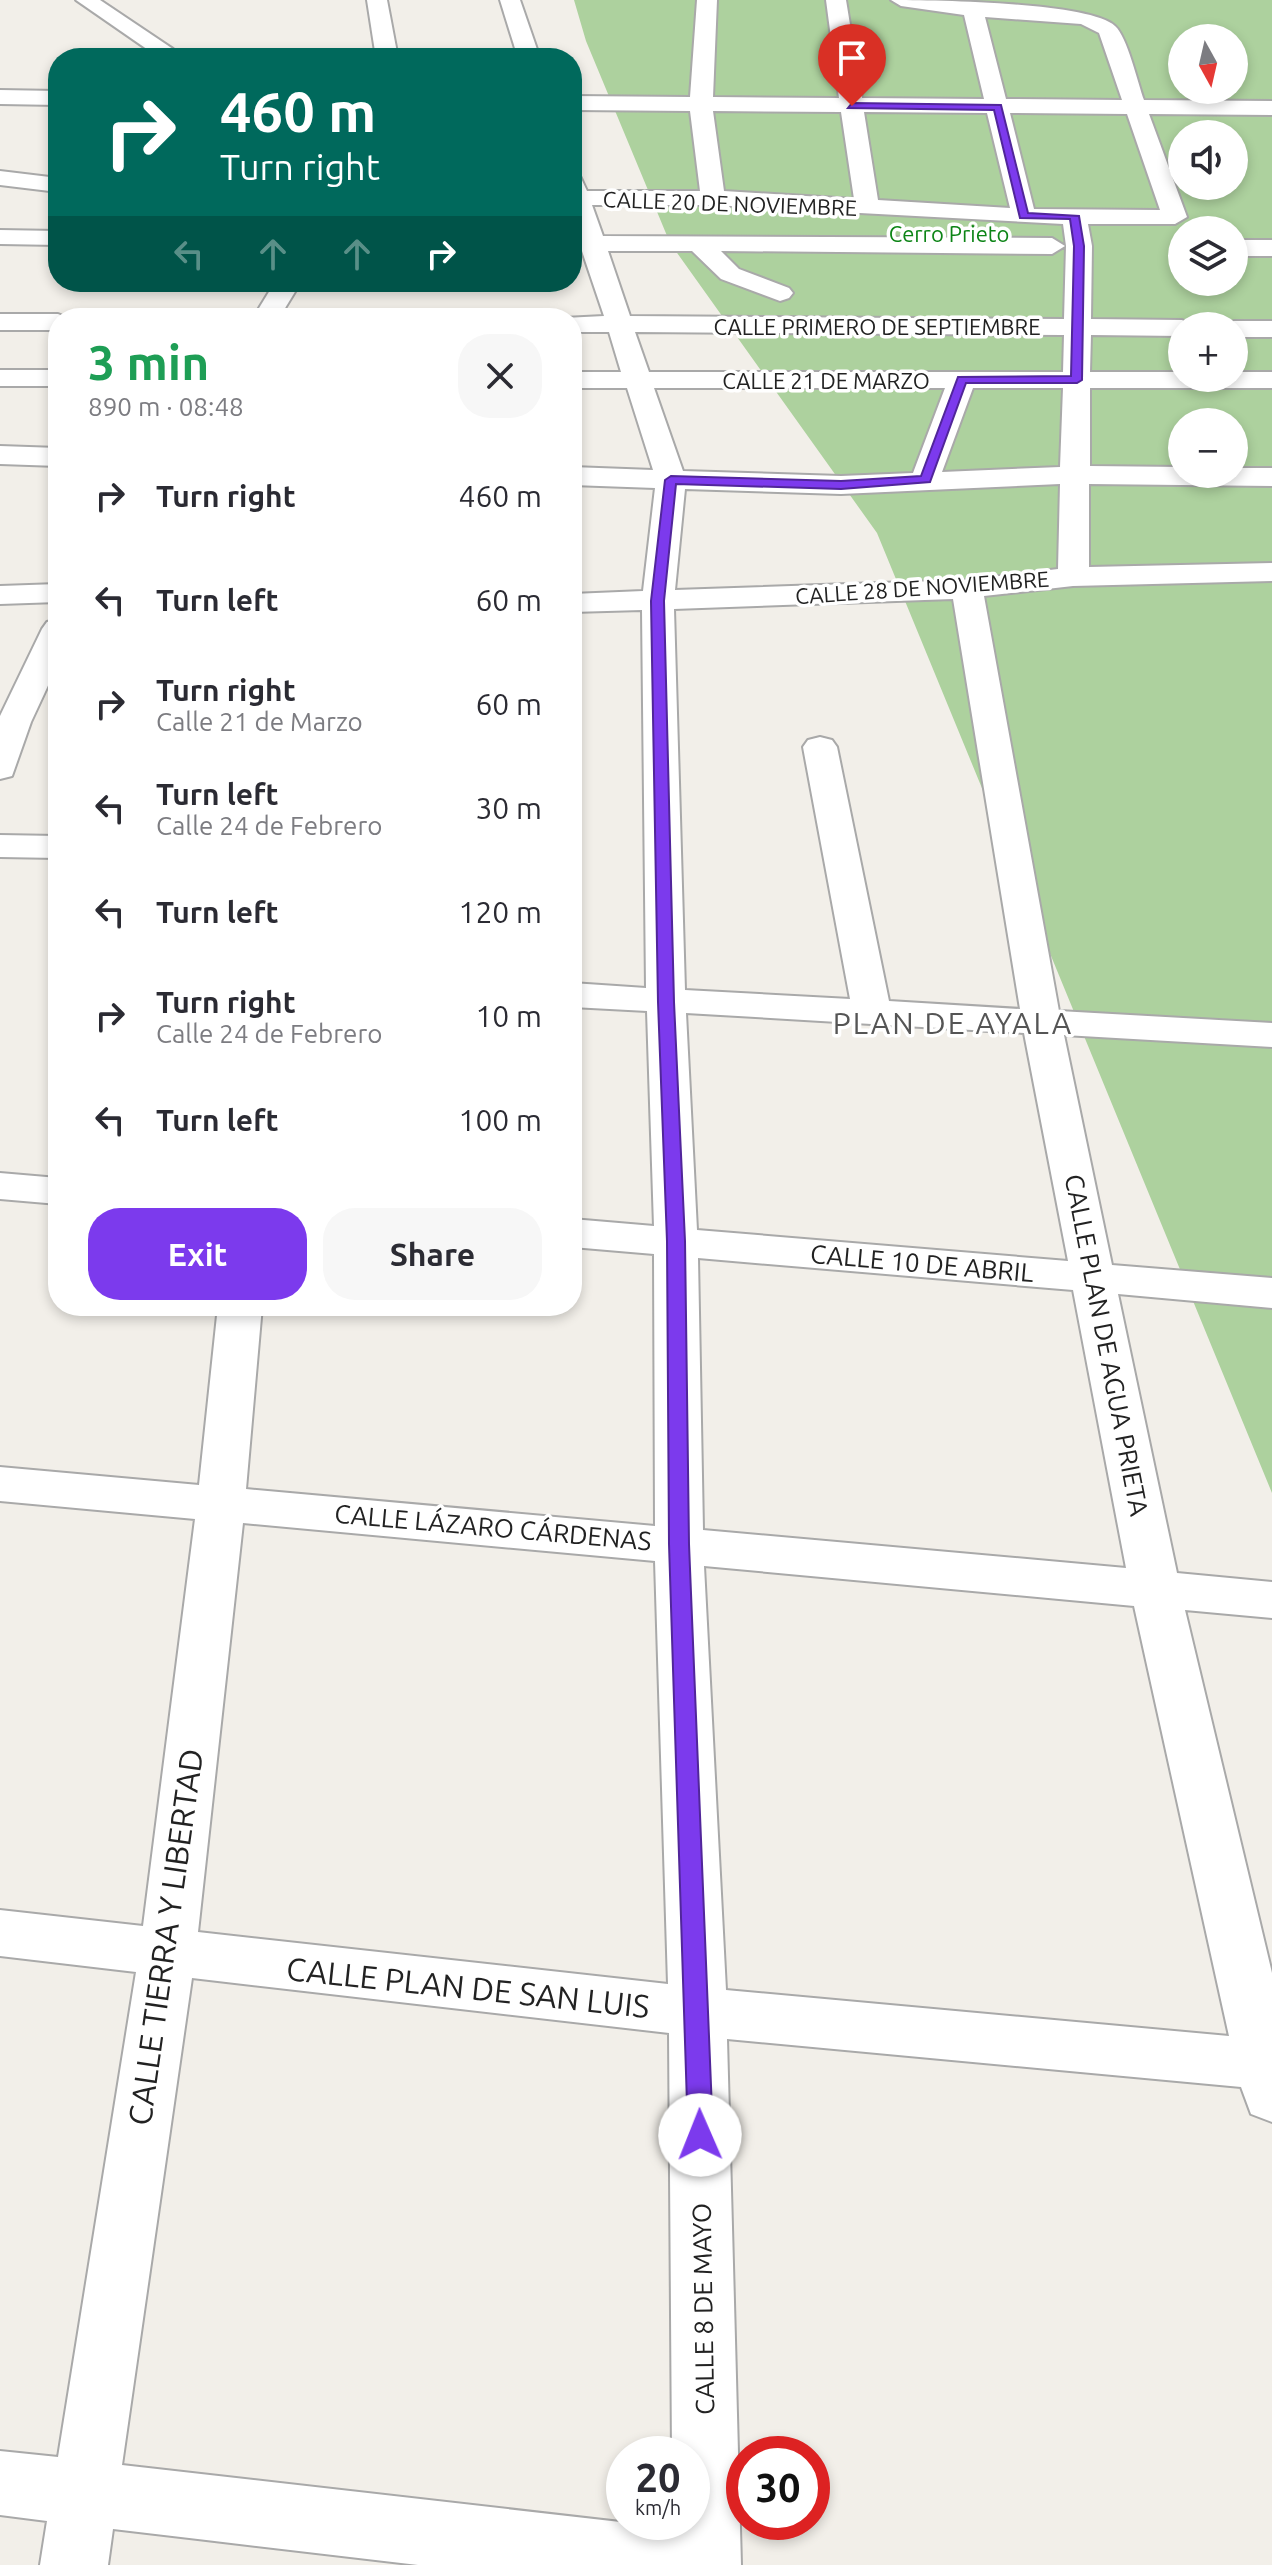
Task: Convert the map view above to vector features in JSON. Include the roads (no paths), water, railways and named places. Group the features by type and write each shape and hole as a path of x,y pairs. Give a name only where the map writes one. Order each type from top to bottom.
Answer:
{"street":[{"path":"86,0 160,48"},
{"path":"377,0 385,48"},
{"path":"510,0 526,48"},
{"path":"707,0 701,105 713,198"},
{"path":"836,0 867,208"},
{"path":"901,0 973,10 1093,9 1108,30 1133,107"},
{"path":"973,10 1024,216"},
{"path":"0,97 48,98"},
{"path":"582,103 1272,108"},
{"name":"CALLE 20 DE NOVIEMBRE","path":"582,192 1024,216 1175,217 1133,107"},
{"path":"0,178 48,184"},
{"path":"1073,577 1079,246 1074,216"},
{"path":"0,237 48,238"},
{"path":"583,243 1108,246"},
{"name":"CALLE 8 DE MAYO","path":"583,243 620,324 671,480 658,601 666,1002 676,1241 679,1544 698,2012 705,2565"},
{"path":"698,243 730,274 780,293"},
{"path":"1248,248 1272,248"},
{"path":"0,322 48,322"},
{"name":"CALLE PRIMERO DE SEPTIEMBRE","path":"582,324 1168,328"},
{"path":"1248,329 1272,329"},
{"path":"0,378 48,378"},
{"name":"CALLE 21 DE MARZO","path":"582,380 1272,380"},
{"path":"925,479 962,380"},
{"path":"0,455 48,457"},
{"path":"582,476 841,485 1074,475 1272,477"},
{"name":"CALLE 28 DE NOVIEMBRE","path":"582,603 967,589 1073,577 1272,572"},
{"name":"CALLE PLAN DE AGUA PRIETA","path":"967,589 1041,1020 1155,1588 1270,2075"},
{"path":"0,595 48,593"},
{"path":"0,769 14,722 48,650"},
{"path":"820,747 872,1012"},
{"path":"0,846 48,847"},
{"path":"582,996 1272,1035"},
{"path":"0,1186 48,1190"},
{"name":"CALLE 10 DE ABRIL","path":"582,1234 1272,1293"},
{"name":"CALLE TIERRA Y LIBERTAD","path":"74,2565 82,2496 167,1954 221,1502 239,1316"},
{"name":"CALLE LÁZARO CÁRDENAS","path":"0,1484 1272,1600"},
{"name":"CALLE PLAN DE SAN LUIS","path":"0,1933 1270,2075"},
{"path":"0,2483 82,2496 705,2565"}],"district":[{"name":"PLAN DE AYALA","path":"953,1023"}],"park label":[{"name":"Cerro Prieto","path":"949,233"}]}
